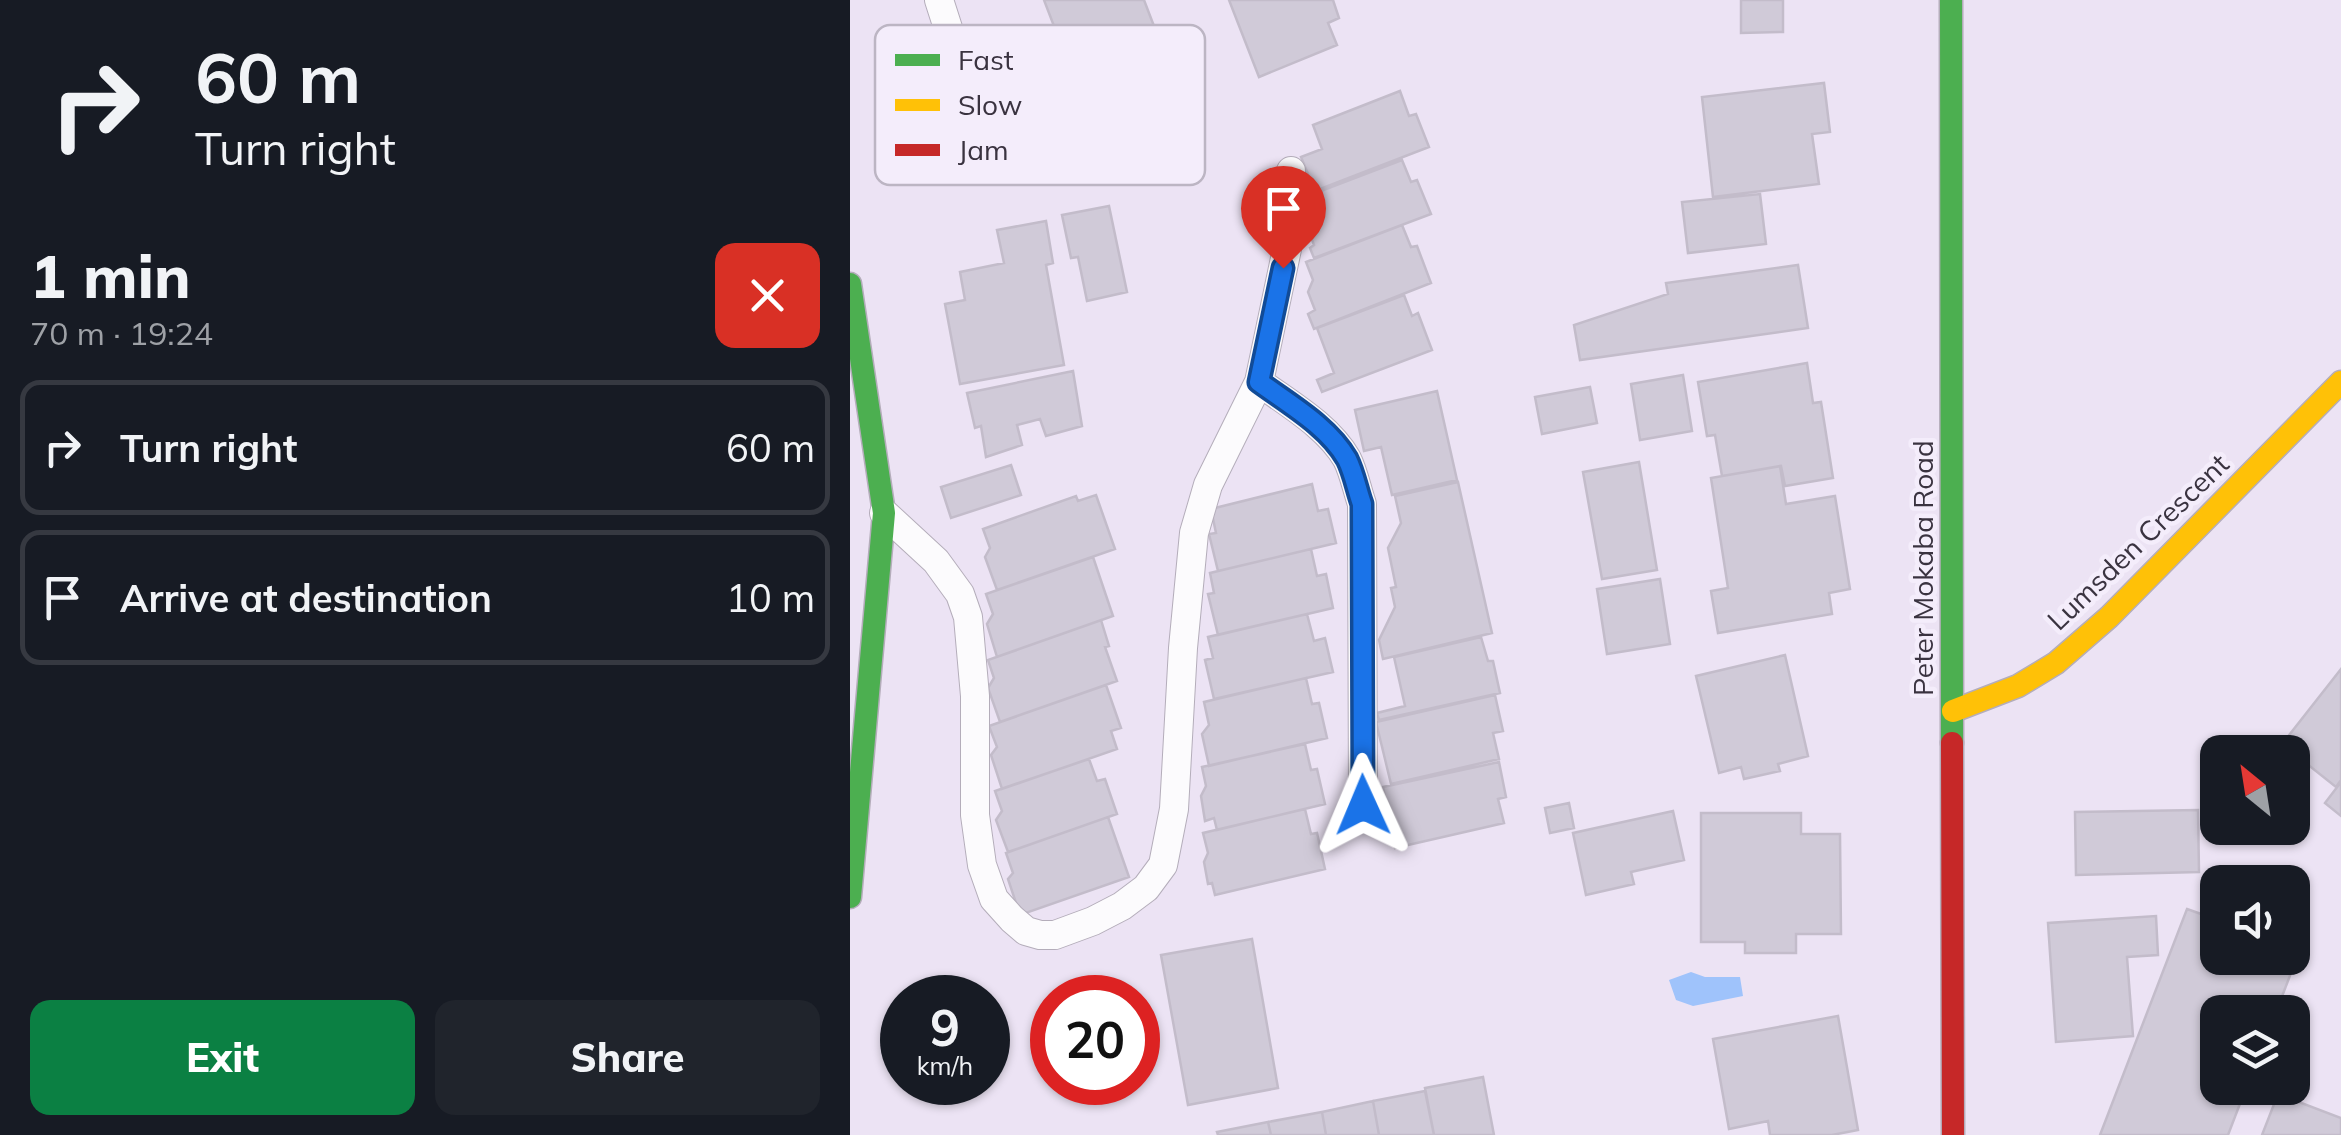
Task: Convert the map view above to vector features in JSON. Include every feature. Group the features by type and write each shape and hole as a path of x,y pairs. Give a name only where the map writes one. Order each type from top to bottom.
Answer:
{"street":[{"name":"Peter Mokaba Road","path":"1952,0 1953,1135"},
{"path":"850,284 884,512 850,897"},
{"name":"Lumsden Crescent","path":"1954,711 2018,686 2082,640 2341,382"}],"lane":[{"path":"940,0 948,25"},
{"path":"884,512 936,561 960,594 968,617 975,696 975,815 982,865 994,899 1026,931 1040,935 1054,935 1094,921 1122,906 1146,888 1163,864 1174,809 1194,533 1208,485 1259,382 1291,230 1291,171"},
{"path":"1259,382 1324,430 1347,460 1362,504 1363,805"}],"water":[{"path":"1691,972 1705,977 1740,977 1743,996 1693,1006 1676,1000 1669,980"}],"building":[{"path":"1044,0 1144,0 1154,25 1054,25"},
{"path":"1229,0 1333,0 1339,18 1328,23 1337,45 1259,77"},
{"path":"1741,0 1783,0 1783,32 1741,33"},
{"path":"1824,83 1830,132 1812,134 1819,184 1713,197 1702,97"},
{"path":"1400,91 1409,116 1416,114 1429,147 1315,191 1301,157 1322,149 1313,125"},
{"path":"1402,160 1411,182 1417,180 1431,214 1314,258 1307,226 1312,214 1305,197"},
{"path":"1760,194 1766,244 1688,253 1682,202"},
{"path":"1109,206 1127,292 1087,301 1078,257 1071,258 1062,215"},
{"path":"1046,221 1053,263 1046,265 1064,365 960,384 945,304 965,300 960,272 1004,263 997,230"},
{"path":"1402,225 1411,247 1417,246 1431,283 1314,329 1308,314 1315,310 1308,292 1313,280 1306,262"},
{"path":"1798,265 1808,328 1580,360 1574,325 1668,294 1666,283"},
{"path":"1404,295 1412,316 1418,313 1432,350 1322,392 1317,380 1334,373 1317,328"},
{"path":"1807,363 1813,403 1821,402 1833,478 1785,486 1781,466 1722,476 1715,435 1707,436 1698,382"},
{"path":"1073,371 1082,426 1046,436 1040,419 1017,425 1022,445 986,457 981,426 975,428 967,393"},
{"path":"1683,375 1692,431 1640,440 1631,384"},
{"path":"1590,387 1597,423 1542,434 1535,397"},
{"path":"1437,391 1457,480 1392,495 1381,447 1364,451 1355,410"},
{"path":"1639,462 1657,570 1602,579 1583,472"},
{"path":"1011,465 1021,495 951,518 941,487"},
{"path":"1780,466 1786,504 1835,496 1850,589 1829,593 1832,614 1718,633 1711,591 1728,588 1711,478"},
{"path":"1458,482 1492,633 1383,659 1379,640 1395,607 1391,588 1396,587 1388,548 1401,523 1395,496"},
{"path":"1312,484 1318,511 1328,509 1336,543 1218,571 1209,534 1216,533 1211,509"},
{"path":"1096,495 1115,549 997,590 985,557 990,548 983,529 1076,496 1078,501"},
{"path":"1311,549 1317,576 1326,574 1333,608 1218,635 1208,594 1214,593 1210,573"},
{"path":"1093,557 1113,616 997,657 987,624 993,614 986,594"},
{"path":"1660,579 1670,644 1607,654 1597,589"},
{"path":"1307,614 1314,641 1325,638 1333,672 1214,699 1205,660 1213,658 1208,637"},
{"path":"1101,620 1117,681 1000,722 988,688 994,678 988,660"},
{"path":"1481,637 1488,661 1493,661 1500,693 1379,720 1377,713 1405,706 1394,657"},
{"path":"1785,655 1808,756 1778,764 1780,771 1744,779 1741,767 1719,773 1696,676"},
{"path":"2341,669 2341,780 2336,787 2310,766 2310,735 2289,735"},
{"path":"1306,678 1312,704 1319,703 1327,738 1209,766 1202,734 1209,725 1204,702"},
{"path":"1106,685 1121,728 1111,731 1117,749 1002,789 991,755 997,747 989,726"},
{"path":"1495,695 1503,731 1493,733 1499,759 1391,784 1376,722"},
{"path":"1305,744 1311,770 1317,769 1325,804 1217,830 1214,818 1205,821 1202,767"},
{"path":"1089,759 1097,781 1105,779 1117,814 1008,852 996,820 1002,811 995,791"},
{"path":"1499,762 1506,797 1498,799 1504,823 1395,848 1383,787"},
{"path":"2341,782 2341,816 2325,803"},
{"path":"1569,803 1574,828 1550,833 1545,808"},
{"path":"1305,809 1311,834 1317,833 1325,869 1215,895 1212,883 1208,884 1204,862 1208,853 1203,833"},
{"path":"2198,810 2199,872 2076,875 2075,812"},
{"path":"1673,811 1684,860 1631,872 1634,884 1586,895 1573,833"},
{"path":"1701,813 1801,813 1801,834 1840,834 1841,934 1796,934 1796,953 1745,953 1745,942 1701,942"},
{"path":"1108,817 1129,877 1020,915 1008,879 1013,873 1006,853"},
{"path":"2187,909 2200,914 2200,975 2290,975 2283,995 2200,995 2200,1105 2239,1105 2228,1135 2100,1135"},
{"path":"2156,916 2158,955 2127,957 2133,1036 2056,1042 2048,923"},
{"path":"1252,939 1278,1088 1188,1105 1161,955"},
{"path":"1838,1016 1858,1130 1832,1135 1770,1135 1768,1121 1729,1129 1713,1039"},
{"path":"1483,1077 1494,1135 1434,1135 1425,1088"},
{"path":"1425,1091 1434,1135 1379,1135 1373,1101"},
{"path":"1373,1101 1379,1135 1326,1135 1322,1112"},
{"path":"2274,1105 2307,1105 2341,1118 2341,1135 2262,1135"},
{"path":"1322,1112 1326,1135 1271,1135 1268,1122"},
{"path":"1268,1122 1271,1135 1217,1132"}],"traffic: fast":[{"path":"1951,0 1952,743"},
{"path":"850,284 884,513 850,897"}],"traffic: slow":[{"path":"1953,711 2018,686 2056,663 2109,617 2341,382"}],"traffic: jam":[{"path":"1952,743 1953,1135"}],"route":[{"path":"1283,268 1259,382 1324,430 1347,460 1362,504 1363,805"}]}
